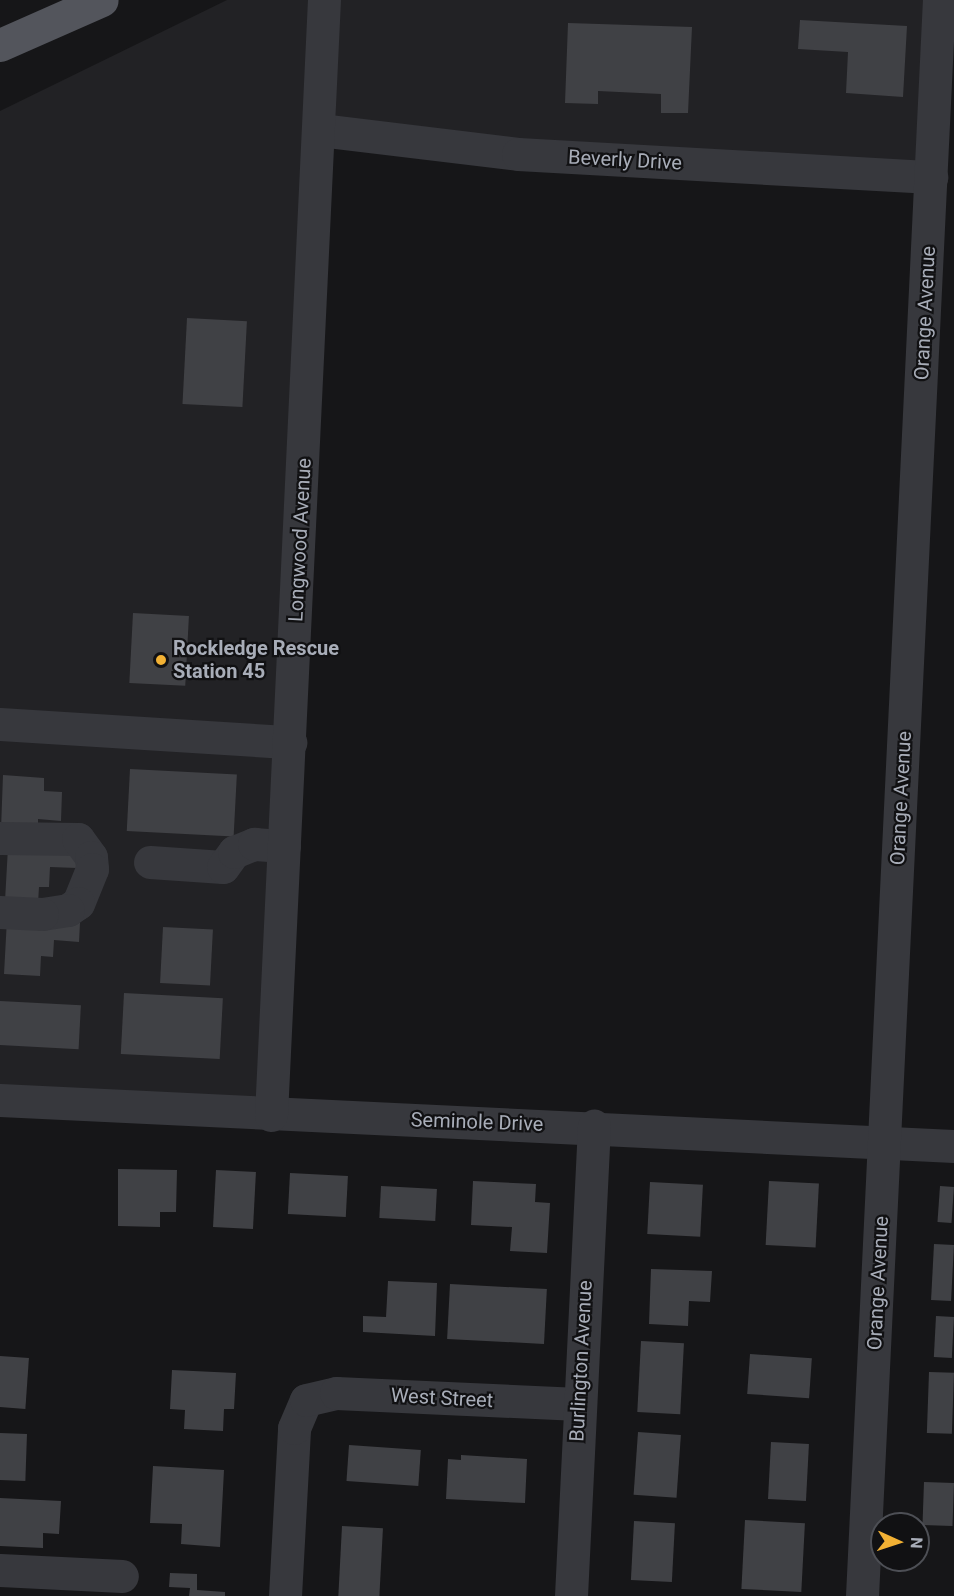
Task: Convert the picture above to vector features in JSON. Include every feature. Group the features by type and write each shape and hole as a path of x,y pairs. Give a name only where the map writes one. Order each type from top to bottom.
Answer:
{"main road":[{"path":"0,45 102,0"}],"street":[{"name":"Longwood Avenue","path":"271,1116 320,130 324,0"},
{"name":"Orange Avenue","path":"862,1596 939,0"},
{"name":"Beverly Drive","path":"320,130 518,154 932,177"},
{"path":"0,724 290,742"},
{"path":"0,837 78,839 91,857 92,869 78,903 68,910 0,912"},
{"path":"150,862 223,867 234,852 254,844 284,846"},
{"name":"Seminole Drive","path":"0,1100 271,1116 594,1126 954,1146"},
{"name":"Burlington Avenue","path":"571,1596 594,1126"},
{"name":"West Street","path":"285,1596 294,1428 306,1400 336,1393 579,1404"},
{"path":"0,1570 122,1576"}],"shaded area":[{"path":"227,0 309,0 257,1101 0,1087 0,111"},
{"path":"338,0 925,0 917,163 520,141 335,119"}],"building":[{"path":"800,20 907,26 903,97 846,93 848,52 798,49"},
{"path":"568,23 692,27 688,113 661,113 661,94 598,91 598,104 565,103"},
{"path":"187,318 247,321 242,407 182,404"},
{"path":"133,613 189,616 185,686 129,683"},
{"path":"130,769 237,775 234,837 127,831"},
{"path":"3,775 44,778 44,791 62,792 61,821 38,819 38,831 1,829"},
{"path":"8,847 78,851 77,868 50,867 49,887 39,887 38,903 5,901"},
{"path":"7,919 80,923 79,942 54,940 53,957 41,956 40,976 4,974"},
{"path":"163,927 213,930 210,986 160,983"},
{"path":"124,993 223,998 220,1059 121,1054"},
{"path":"0,1001 81,1005 79,1049 0,1045"},
{"path":"118,1169 177,1170 176,1212 160,1212 160,1227 118,1226"},
{"path":"216,1170 256,1172 253,1229 213,1227"},
{"path":"290,1173 348,1176 346,1217 288,1214"},
{"path":"473,1181 536,1184 535,1202 550,1203 547,1253 510,1251 512,1227 471,1225"},
{"path":"769,1181 819,1184 816,1248 766,1245"},
{"path":"650,1182 703,1185 700,1237 647,1234"},
{"path":"381,1186 437,1189 435,1221 379,1218"},
{"path":"940,1186 954,1187 951,1223 937,1222"},
{"path":"934,1244 954,1245 951,1301 931,1300"},
{"path":"651,1269 712,1271 710,1302 689,1301 688,1326 649,1324"},
{"path":"388,1281 437,1283 435,1336 363,1332 363,1316 386,1317"},
{"path":"450,1284 547,1289 544,1344 447,1339"},
{"path":"936,1316 954,1317 952,1358 934,1357"},
{"path":"641,1341 684,1343 680,1414 637,1412"},
{"path":"750,1354 812,1358 809,1398 747,1394"},
{"path":"0,1356 29,1358 25,1409 0,1407"},
{"path":"172,1370 236,1373 234,1409 224,1409 223,1431 184,1429 185,1410 170,1409"},
{"path":"929,1372 954,1373 952,1434 927,1433"},
{"path":"638,1432 681,1435 677,1498 634,1495"},
{"path":"0,1433 27,1434 25,1481 0,1480"},
{"path":"771,1442 809,1444 806,1501 768,1499"},
{"path":"349,1445 421,1450 418,1486 346,1481"},
{"path":"461,1455 527,1459 525,1503 446,1499 448,1459 461,1460"},
{"path":"153,1466 224,1470 220,1547 181,1544 182,1524 150,1523"},
{"path":"924,1482 954,1483 952,1526 930,1525 930,1512 923,1512"},
{"path":"0,1498 61,1501 59,1534 43,1533 43,1548 0,1546"},
{"path":"745,1520 805,1523 801,1592 741,1589"},
{"path":"634,1521 675,1523 672,1582 631,1580"},
{"path":"342,1526 383,1528 379,1596 338,1596"},
{"path":"170,1573 197,1574 197,1590 225,1592 225,1596 189,1596 190,1588 169,1587"}],"place":[{"name":"Rockledge Rescue Station 45","path":"161,660"}]}
